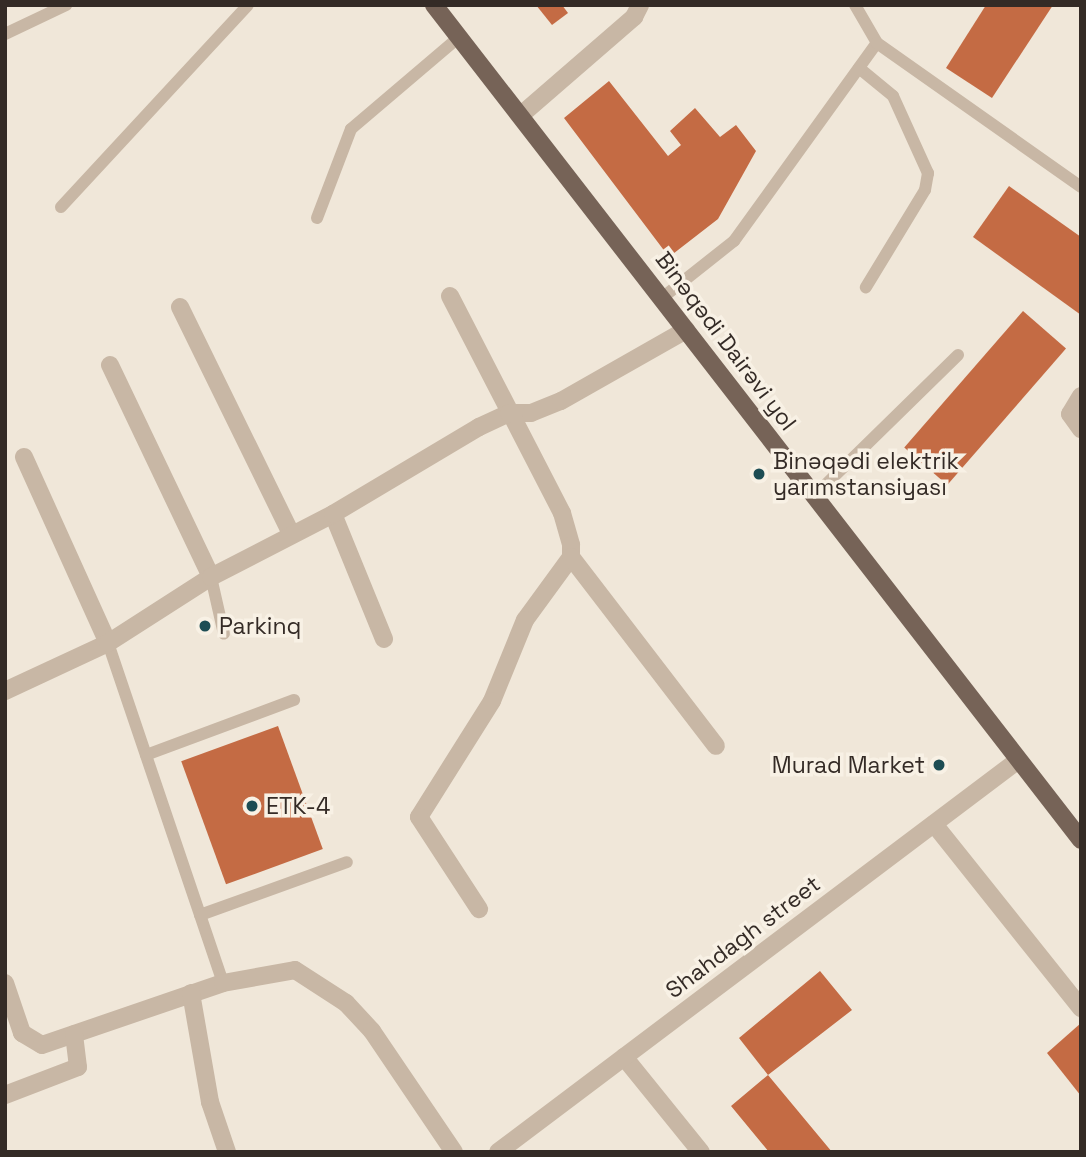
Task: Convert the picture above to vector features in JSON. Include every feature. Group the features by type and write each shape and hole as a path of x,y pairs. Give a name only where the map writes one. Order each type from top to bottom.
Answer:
{"main road":[{"name":"Binəqədi Dairəvi yol","path":"434,5 522,115 1017,761 1081,840"}],"street":[{"path":"522,115 634,17 640,5"},
{"path":"450,296 562,513 571,556 716,746"},
{"path":"180,307 290,532"},
{"path":"5,691 108,643 211,577 290,532 333,514 509,413 531,413 561,401 686,330"},
{"path":"110,365 211,577"},
{"path":"1081,396 1070,414 1081,429"},
{"path":"24,457 108,643"},
{"path":"333,514 384,639"},
{"path":"479,909 419,817 492,701 526,620 571,556"},
{"name":"Shahdagh street","path":"498,1152 1017,761"},
{"path":"934,824 1081,1008"},
{"path":"5,983 22,1033 30,1042 42,1045 223,983 295,970 316,980 372,1031 454,1152"},
{"path":"191,993 210,1102 227,1152"},
{"path":"5,1095 78,1067 74,1034"},
{"path":"624,1056 701,1152"}],"lane":[{"path":"5,34 66,5"},
{"path":"61,207 248,5"},
{"path":"855,5 877,43 1081,187"},
{"path":"317,218 351,129 459,37"},
{"path":"662,298 734,241 877,43"},
{"path":"859,68 893,96 928,173 925,190 866,287"},
{"path":"813,497 958,355"},
{"path":"211,577 224,634"},
{"path":"108,643 223,983"},
{"path":"146,755 294,700"},
{"path":"200,915 347,862"}],"building":[{"path":"536,5 562,5 568,13 552,25"},
{"path":"986,5 1053,5 992,98 946,68"},
{"path":"609,81 668,156 681,145 670,131 695,108 720,137 736,125 756,151 718,219 669,257 564,118"},
{"path":"1009,186 1081,237 1081,315 973,237"},
{"path":"1023,311 1066,348 947,485 904,448"},
{"name":"ETK-4","path":"278,726 323,849 226,884 181,761"},
{"path":"820,971 852,1010 768,1075 739,1038"},
{"path":"1081,1023 1081,1096 1047,1053"},
{"path":"768,1075 832,1152 769,1152 731,1106"}],"place":[{"name":"Binəqədi elektrik yarımstansiyası","path":"759,474"},
{"name":"Parkinq","path":"205,626"},
{"name":"Murad Market","path":"939,765"},
{"name":"ETK-4","path":"252,806"}]}
